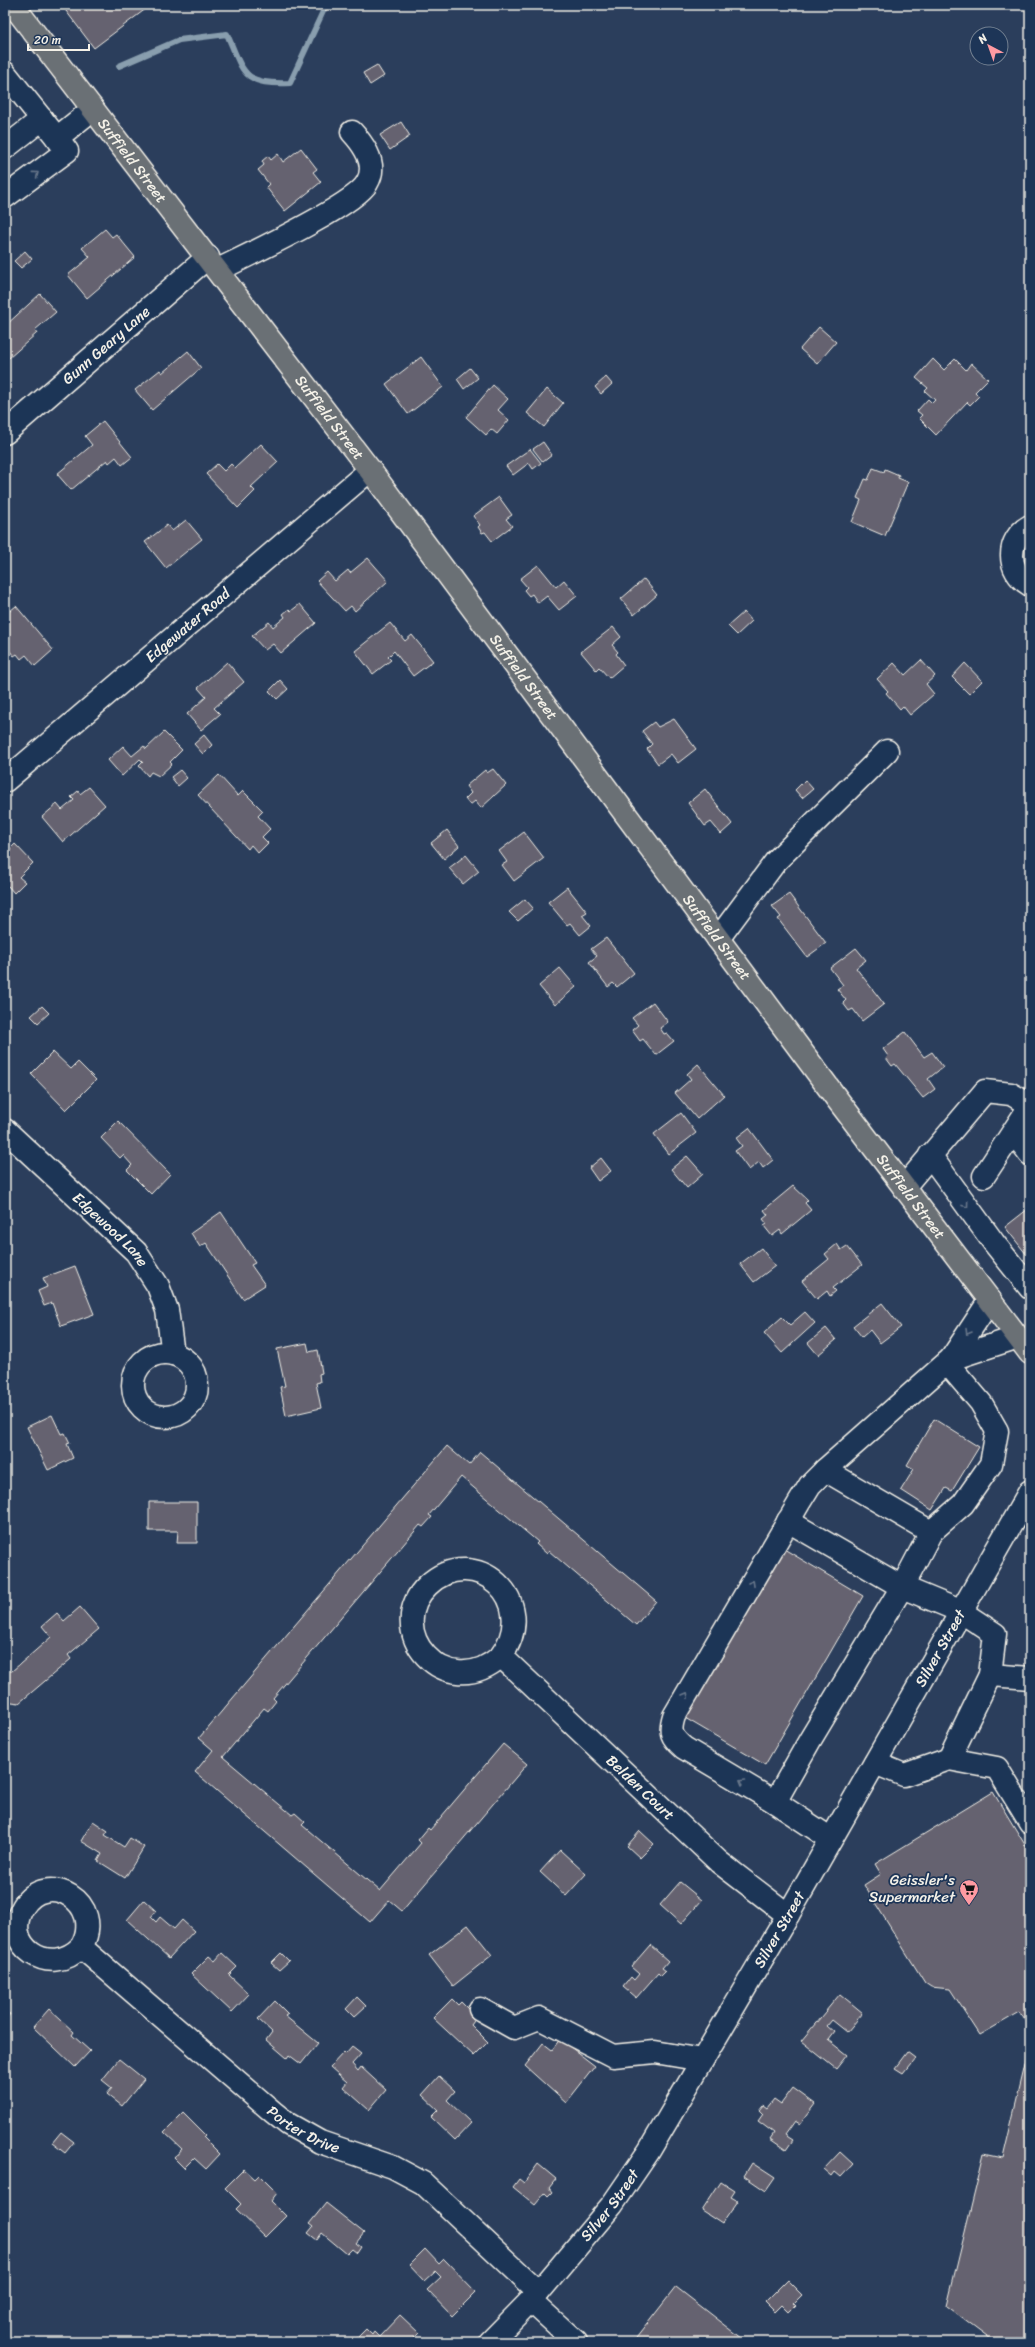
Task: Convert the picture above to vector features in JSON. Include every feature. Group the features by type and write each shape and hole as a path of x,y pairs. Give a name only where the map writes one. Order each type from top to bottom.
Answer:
{"main road":[{"name":"Suffield Street","path":"13,5 370,470 718,940 1024,1345"}],"street":[{"path":"5,73 67,151 5,197"},
{"path":"57,138 94,109"},
{"path":"5,148 42,119"},
{"name":"Gunn Geary Lane","path":"5,433 213,264 326,213 354,196 367,184 372,168 364,145 352,132"},
{"name":"Edgewater Road","path":"5,781 370,470"},
{"path":"1030,526 1016,539 1011,559 1015,572 1030,585"},
{"path":"718,940 776,861 887,751"},
{"path":"904,1187 985,1091 1001,1092 1030,1105 1014,1133 984,1176"},
{"path":"943,1173 948,1146 962,1129 1001,1092"},
{"name":"Edgewood Lane","path":"5,1130 136,1252 158,1286 167,1310 173,1354"},
{"path":"1014,1133 1030,1154"},
{"path":"930,1155 1030,1288"},
{"path":"832,1839 775,1802 684,1748 674,1740 670,1731 674,1716 810,1484 949,1361 990,1300"},
{"path":"949,1361 1024,1345"},
{"path":"775,1802 810,1740 902,1586 931,1532 963,1504 991,1464 997,1431 981,1403 949,1361"},
{"path":"825,1470 931,1532"},
{"name":"Silver Street","path":"490,2342 535,2296 612,2205 649,2151 832,1839 960,1611 1030,1491"},
{"path":"788,1521 902,1586 960,1611 995,1634 990,1675 949,1759"},
{"path":"466,1570 486,1576 499,1585 509,1597 514,1617 512,1638 501,1656 488,1666 473,1672 451,1672 432,1662 418,1646 412,1624 416,1603 428,1585 445,1574 466,1570"},
{"name":"Belden Court","path":"501,1656 719,1862 788,1915"},
{"path":"990,1675 1030,1678"},
{"path":"875,1763 904,1775 949,1759 997,1768 1030,1822"},
{"name":"Porter Drive","path":"81,1947 288,2124 320,2142 393,2167 423,2184 535,2296 576,2342"},
{"path":"480,2009 514,2028 539,2018 613,2056 655,2052 702,2060"}],"building":[{"path":"67,5 151,5 94,48 63,7"},
{"path":"377,65 384,76 370,85 363,73"},
{"path":"401,122 410,136 390,150 380,135"},
{"path":"301,148 317,169 313,172 321,182 285,211 266,187 269,184 258,170 264,165 262,161 268,156 271,160 278,154 283,162"},
{"path":"105,229 112,237 116,234 135,257 87,298 68,275 90,257 82,248"},
{"path":"25,251 32,259 21,268 14,261"},
{"path":"40,294 56,312 35,330 37,333 9,358 5,353 5,326"},
{"path":"819,327 836,342 817,364 800,349"},
{"path":"188,351 201,368 152,410 135,390 160,370 162,373"},
{"path":"421,357 443,387 408,414 386,384"},
{"path":"933,359 944,370 955,359 966,370 971,363 988,379 975,392 979,396 970,405 967,402 936,435 919,418 922,415 917,411 928,399 932,403 935,400 925,391 928,388 916,378"},
{"path":"470,368 478,378 464,389 457,379"},
{"path":"606,377 612,384 601,394 595,387"},
{"path":"493,385 508,399 498,410 509,420 497,434 491,429 486,435 466,417"},
{"path":"547,389 563,403 544,427 527,413"},
{"path":"103,421 132,457 122,465 116,457 109,463 107,460 71,490 57,474 92,445 85,436"},
{"path":"543,442 552,455 543,462 533,449"},
{"path":"261,444 278,462 251,487 255,491 238,508 206,474 217,464 224,471 231,464 235,468"},
{"path":"530,449 541,463 533,469 529,463 513,475 506,466"},
{"path":"873,468 884,472 885,469 899,475 898,478 908,482 885,536 852,522 861,500 857,498 865,479 868,480"},
{"path":"499,497 512,515 506,519 512,526 492,541 485,532 482,533 478,527 480,525 473,516"},
{"path":"186,520 202,539 166,568 145,542 167,525 172,531"},
{"path":"368,558 388,581 355,611 351,606 345,611 317,581 327,572 335,581 348,570 350,573"},
{"path":"538,565 556,587 564,580 577,596 559,610 547,596 538,603 532,594 529,596 524,590 527,587 520,579"},
{"path":"644,579 657,595 634,615 621,599"},
{"path":"300,604 316,623 281,653 273,644 265,650 252,636 269,622 273,627 285,617 283,614 289,609 291,611"},
{"path":"16,606 53,650 35,666 26,655 21,659 17,654 14,656 9,650 5,653 5,615"},
{"path":"744,612 752,621 737,635 728,626"},
{"path":"390,623 405,641 412,635 433,661 413,676 394,651 388,657 391,660 373,674 355,651"},
{"path":"613,627 621,637 612,645 618,652 616,654 624,665 609,678 599,667 596,670 581,652"},
{"path":"921,660 935,676 926,684 934,694 910,715 903,706 900,709 886,693 888,691 877,679 894,663 905,675"},
{"path":"227,662 244,682 214,708 220,714 201,730 187,714 206,697 198,688"},
{"path":"965,663 982,681 969,694 952,677"},
{"path":"280,680 288,689 277,699 269,691"},
{"path":"674,719 696,749 678,763 671,754 658,764 647,749 652,744 642,731 654,722 658,727"},
{"path":"164,732 182,750 170,762 172,764 159,776 151,772 148,776 139,766 143,762 140,759 122,776 108,760 123,746 132,756 144,746 146,749"},
{"path":"204,735 212,745 203,754 194,744"},
{"path":"493,769 506,785 481,808 475,801 470,805 465,799 471,793 466,786 485,770 487,773"},
{"path":"180,770 187,778 178,786 171,777"},
{"path":"219,775 238,796 243,791 263,811 258,816 270,829 262,837 268,843 258,853 251,845 248,849 198,795"},
{"path":"805,780 813,789 802,798 795,790"},
{"path":"89,787 105,805 63,842 42,817 57,804 62,810 74,800 71,797 78,791 80,794"},
{"path":"705,789 732,824 721,834 711,822 705,826 688,803"},
{"path":"447,830 459,846 444,859 431,843"},
{"path":"524,832 544,858 514,881 502,865 507,862 499,851"},
{"path":"15,844 33,863 19,877 25,882 14,893 8,886 5,889 5,854"},
{"path":"466,855 479,871 463,884 449,868"},
{"path":"567,887 587,912 582,915 591,926 580,935 570,923 567,925 548,902"},
{"path":"789,894 826,943 807,957 778,919 781,917 772,906"},
{"path":"525,899 533,908 518,921 509,912"},
{"path":"606,938 634,973 617,987 613,983 608,987 589,962 597,956 591,949"},
{"path":"856,948 866,960 856,968 884,1004 862,1021 853,1009 849,1011 843,1003 846,1000 837,989 843,985 830,968"},
{"path":"560,968 576,987 555,1005 539,986"},
{"path":"653,1002 668,1022 660,1028 664,1034 667,1033 674,1041 656,1055 643,1039 640,1041 632,1030 638,1025 632,1018"},
{"path":"42,1006 49,1013 38,1023 31,1016"},
{"path":"905,1032 924,1057 932,1052 943,1067 928,1079 935,1089 923,1098 895,1064 892,1066 886,1058 888,1056 883,1049"},
{"path":"53,1052 71,1069 78,1062 96,1080 66,1110 31,1074"},
{"path":"698,1064 724,1095 697,1119 675,1093 691,1079 687,1074"},
{"path":"681,1113 696,1133 669,1154 654,1134"},
{"path":"118,1121 170,1174 151,1194 127,1170 132,1165 123,1155 120,1158 101,1138"},
{"path":"749,1128 773,1160 763,1168 759,1162 749,1170 735,1151 742,1146 736,1138"},
{"path":"687,1156 703,1174 687,1188 671,1169"},
{"path":"601,1158 611,1171 598,1181 589,1168"},
{"path":"793,1186 808,1200 805,1203 811,1210 782,1234 780,1230 772,1236 764,1226 767,1224 763,1219 768,1215 764,1210"},
{"path":"1028,1209 1030,1212 1030,1259 1005,1227"},
{"path":"221,1212 255,1263 251,1265 265,1285 243,1299 206,1243 200,1247 191,1233"},
{"path":"837,1244 841,1250 847,1246 862,1265 833,1288 836,1291 830,1296 827,1291 817,1299 802,1281 829,1259 825,1254"},
{"path":"761,1248 775,1266 754,1282 740,1264"},
{"path":"75,1266 94,1314 61,1326 52,1303 44,1306 38,1291 47,1287 43,1278"},
{"path":"882,1303 901,1327 880,1343 870,1330 862,1337 853,1326"},
{"path":"805,1312 815,1323 782,1353 764,1333 782,1317 790,1325"},
{"path":"826,1328 836,1340 818,1355 808,1343"},
{"path":"307,1343 309,1352 318,1350 322,1373 319,1374 320,1382 316,1383 321,1408 286,1416 280,1387 285,1386 277,1349"},
{"path":"52,1415 61,1434 65,1433 70,1443 67,1444 73,1458 48,1470 27,1427"},
{"path":"934,1419 979,1447 952,1491 946,1488 932,1510 901,1490 914,1469 907,1465"},
{"path":"447,1446 469,1465 480,1452 656,1601 636,1625 549,1551 547,1554 536,1544 538,1542 461,1477 429,1515 432,1517 423,1527 420,1525 273,1698 276,1701 268,1711 264,1708 223,1757 292,1815 295,1813 305,1822 302,1825 380,1891 421,1843 418,1840 428,1828 430,1830 503,1744 527,1764 402,1911 389,1900 370,1922 195,1772 213,1750 199,1738"},
{"path":"149,1502 197,1502 197,1543 177,1543 178,1531 149,1531"},
{"path":"784,1549 863,1596 765,1765 685,1718"},
{"path":"80,1607 99,1629 68,1655 71,1659 19,1703 5,1701 5,1671 12,1671 51,1637 42,1626 57,1613 64,1621"},
{"path":"993,1792 1030,1853 1030,2029 1020,2012 980,2035 950,1989 931,1987 925,1983 864,1885 881,1874 875,1864"},
{"path":"93,1821 108,1831 105,1835 124,1847 130,1838 144,1847 125,1878 98,1861 102,1854 81,1841"},
{"path":"640,1831 654,1844 640,1858 627,1846"},
{"path":"560,1850 586,1874 566,1896 540,1872"},
{"path":"680,1882 702,1900 681,1924 660,1905"},
{"path":"144,1900 156,1911 151,1917 156,1922 160,1917 174,1929 182,1920 194,1931 169,1958 127,1920"},
{"path":"468,1925 492,1955 453,1986 429,1955"},
{"path":"650,1945 668,1961 662,1968 666,1971 661,1976 658,1973 636,1998 623,1987 631,1977 634,1980 639,1974 631,1967"},
{"path":"222,1953 237,1967 229,1975 249,1994 232,2012 191,1974 209,1956 215,1961"},
{"path":"281,1953 289,1961 279,1970 271,1963"},
{"path":"840,1994 863,2013 847,2032 832,2020 827,2026 834,2032 828,2040 847,2055 836,2069 801,2041"},
{"path":"357,1997 366,2006 354,2017 346,2009"},
{"path":"452,1999 458,2005 461,2002 473,2014 470,2017 474,2021 471,2025 488,2042 474,2056 433,2018"},
{"path":"275,2001 288,2014 285,2016 318,2043 301,2064 289,2055 287,2058 266,2040 272,2032 258,2019"},
{"path":"49,2009 74,2032 72,2035 90,2051 75,2067 33,2027"},
{"path":"5,2011 10,2014 5,2021"},
{"path":"560,2039 595,2066 566,2103 525,2066 543,2043 552,2050"},
{"path":"1030,2044 1030,2342 995,2342 947,2306 984,2154 1003,2158"},
{"path":"352,2047 361,2054 352,2064 358,2071 361,2067 386,2090 369,2110 343,2087 347,2082 330,2067 344,2052 346,2054"},
{"path":"907,2052 915,2058 903,2073 895,2068"},
{"path":"119,2059 144,2079 122,2106 107,2094 112,2088 102,2080"},
{"path":"439,2076 455,2091 447,2100 471,2123 455,2140 431,2117 438,2110 422,2095"},
{"path":"793,2088 815,2104 800,2124 795,2121 785,2135 793,2140 786,2150 770,2139 774,2133 758,2121 763,2114 759,2110 763,2105 767,2108 774,2099 781,2104"},
{"path":"183,2113 205,2135 203,2137 220,2154 206,2169 194,2158 184,2168 174,2158 182,2149 164,2132"},
{"path":"61,2132 74,2142 65,2153 52,2143"},
{"path":"840,2152 853,2164 841,2177 835,2172 832,2176 824,2169"},
{"path":"752,2163 775,2178 766,2191 744,2176"},
{"path":"538,2164 556,2179 549,2188 552,2192 548,2196 545,2193 535,2205 513,2187 519,2179 524,2183"},
{"path":"244,2169 255,2179 259,2175 277,2193 271,2201 286,2216 265,2237 236,2209 241,2204 225,2188"},
{"path":"721,2182 735,2191 731,2197 738,2201 722,2224 702,2211"},
{"path":"326,2203 364,2233 356,2243 361,2247 357,2253 352,2249 347,2254 322,2233 317,2240 308,2233 313,2227 309,2224"},
{"path":"425,2249 439,2264 444,2259 476,2292 452,2316 427,2290 441,2277 435,2271 424,2281 409,2265"},
{"path":"787,2280 802,2295 794,2303 796,2305 789,2312 782,2305 775,2312 765,2302"},
{"path":"676,2287 747,2342 633,2342"},
{"path":"400,2315 419,2333 410,2342 361,2342 357,2338 366,2329 372,2335 374,2332 379,2337"}],"waterway":[{"path":"119,66 179,40 227,34 237,59 247,74 254,79 263,82 290,83 326,5"}],"place":[{"name":"Geissler's Supermarket","path":"969,1906"}]}
